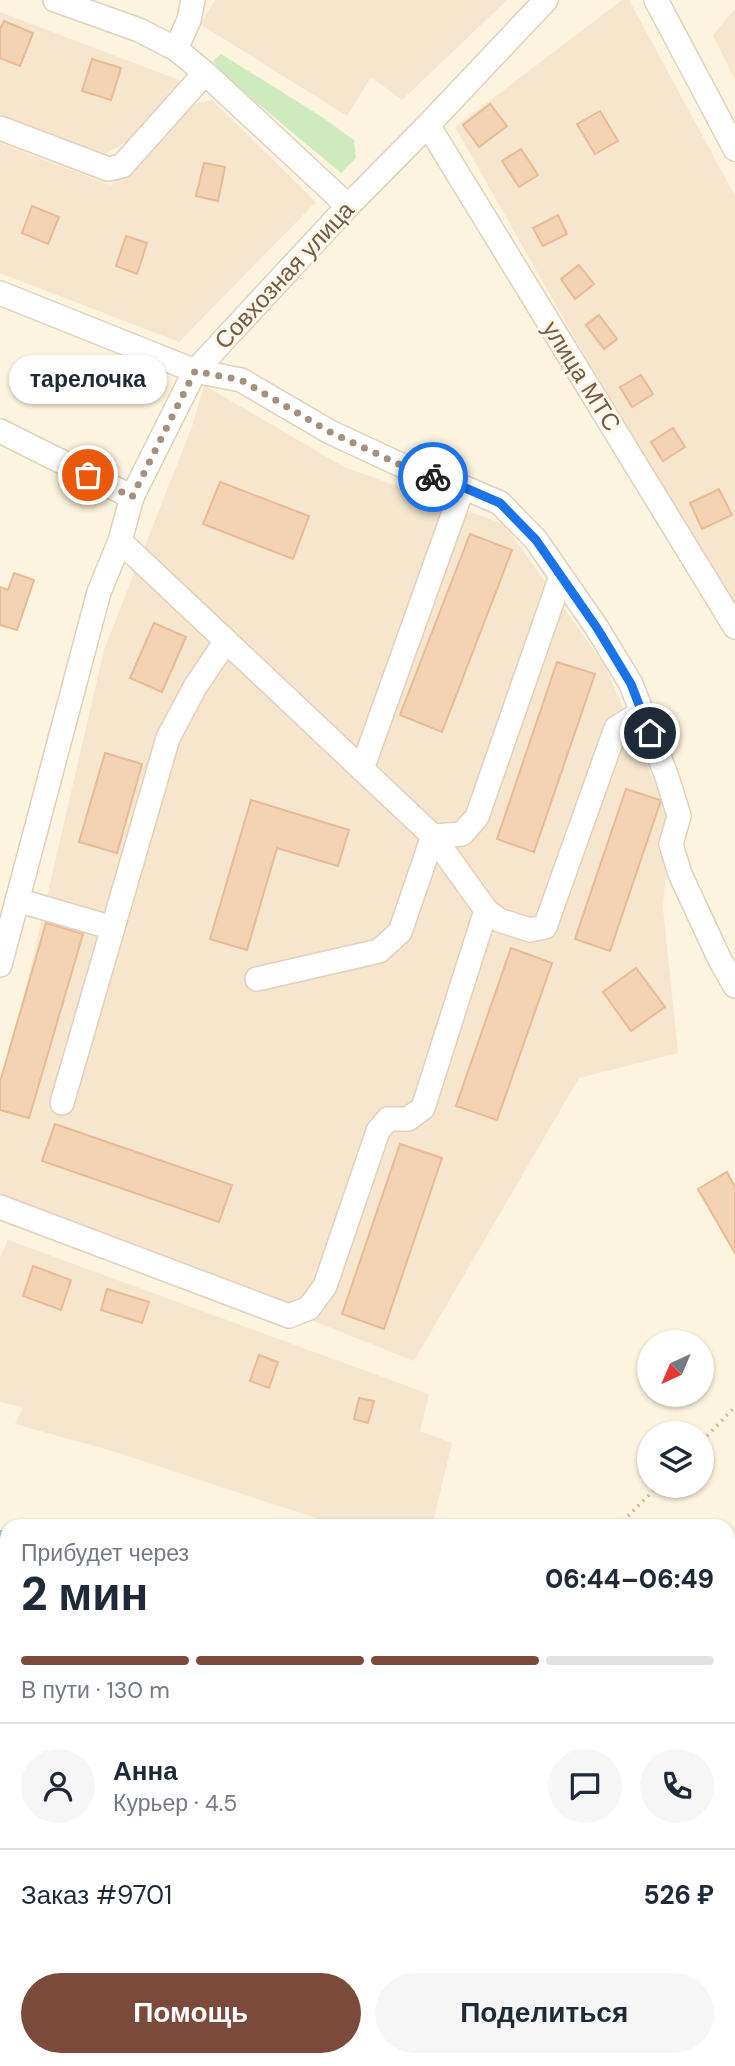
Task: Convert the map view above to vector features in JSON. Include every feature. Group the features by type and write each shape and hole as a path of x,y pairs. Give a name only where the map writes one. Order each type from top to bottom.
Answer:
{"street":[{"path":"55,0 139,30 176,49 348,206"},
{"path":"176,49 189,20 193,0"},
{"name":"Совхозная улица","path":"0,965 99,592 120,541 132,497 195,371 348,206 546,0"},
{"path":"656,0 735,149"},
{"path":"0,128 108,169 121,166 205,73"},
{"name":"улица МТС","path":"428,125 735,627"},
{"path":"1,295 195,371 241,380 330,432 403,466 500,503 536,540 597,628 631,684 679,816 671,844 680,874 735,986"},
{"path":"0,431 132,497"},
{"path":"362,769 463,487"},
{"path":"120,541 433,836 486,911 499,920 530,930 545,928 616,728 642,712"},
{"path":"433,836 462,834 477,817 561,576"},
{"path":"62,1103 167,738 195,687 226,641"},
{"path":"257,979 379,951 400,932 433,836"},
{"path":"17,900 113,929"},
{"path":"2,1215 289,1316 309,1308 325,1286 378,1131 388,1119 408,1119 423,1108 486,911"}],"path":[{"path":"714,1428 735,1406"},
{"path":"625,1519 646,1498"}],"shaded area":[{"path":"215,0 507,0 402,100 371,77 347,116 200,24"},
{"path":"622,0 629,0 735,196 735,605 667,501 455,127"},
{"path":"735,9 735,80 713,35"},
{"path":"0,12 184,82 131,139 105,154 0,115"},
{"path":"212,100 316,202 179,342 0,273 0,143 110,185 129,170 190,105"},
{"path":"204,385 344,467 504,524 605,666 670,819 663,908 678,1053 579,1078 414,1361 0,1196 0,1100 104,650 193,424"},
{"path":"8,1240 429,1394 420,1431 452,1443 434,1519 319,1519 112,1451 15,1424 23,1407 0,1402 0,1258"}],"green space":[{"path":"221,54 354,140 356,158 341,173 222,74 213,61"}],"building":[{"path":"4,21 33,33 20,66 0,58 0,29"},
{"path":"92,59 121,68 111,100 82,91"},
{"path":"490,104 507,126 479,147 463,125"},
{"path":"600,111 618,141 595,154 577,124"},
{"path":"521,149 538,175 519,187 502,161"},
{"path":"204,163 225,167 218,201 196,196"},
{"path":"32,206 59,217 48,244 22,233"},
{"path":"558,215 567,234 543,246 533,228"},
{"path":"126,236 147,243 137,274 116,266"},
{"path":"579,265 594,284 575,299 561,279"},
{"path":"599,315 617,339 604,349 586,325"},
{"path":"641,375 653,394 632,407 620,387"},
{"path":"673,428 685,447 663,461 651,442"},
{"path":"220,482 309,516 293,559 203,524"},
{"path":"719,489 732,515 702,529 690,503"},
{"path":"470,534 512,550 442,732 400,715"},
{"path":"14,573 34,580 17,630 0,625 0,587 8,590"},
{"path":"154,623 186,637 162,692 130,678"},
{"path":"557,662 595,674 534,852 497,839"},
{"path":"105,753 142,764 117,853 79,842"},
{"path":"626,789 660,800 660,803 610,951 575,939"},
{"path":"251,800 349,830 338,866 277,848 247,950 210,939"},
{"path":"46,923 83,934 29,1118 0,1110 0,1082"},
{"path":"511,948 552,963 497,1120 456,1106"},
{"path":"636,968 665,1007 631,1031 603,992"},
{"path":"55,1124 232,1185 219,1222 42,1161"},
{"path":"400,1144 442,1158 384,1329 342,1314"},
{"path":"727,1172 735,1187 735,1253 698,1189"},
{"path":"33,1266 71,1280 61,1310 23,1296"},
{"path":"107,1289 149,1302 142,1323 101,1310"},
{"path":"259,1355 278,1362 269,1388 250,1381"},
{"path":"359,1398 374,1401 368,1423 354,1419"}],"way so far":[{"path":"88,475 132,497 195,371 241,380 330,432 433,477"}],"place":[{"name":"тарелочка","path":"88,475"}],"route":[{"path":"433,477 500,503 536,540 597,628 631,684 650,733"}]}
